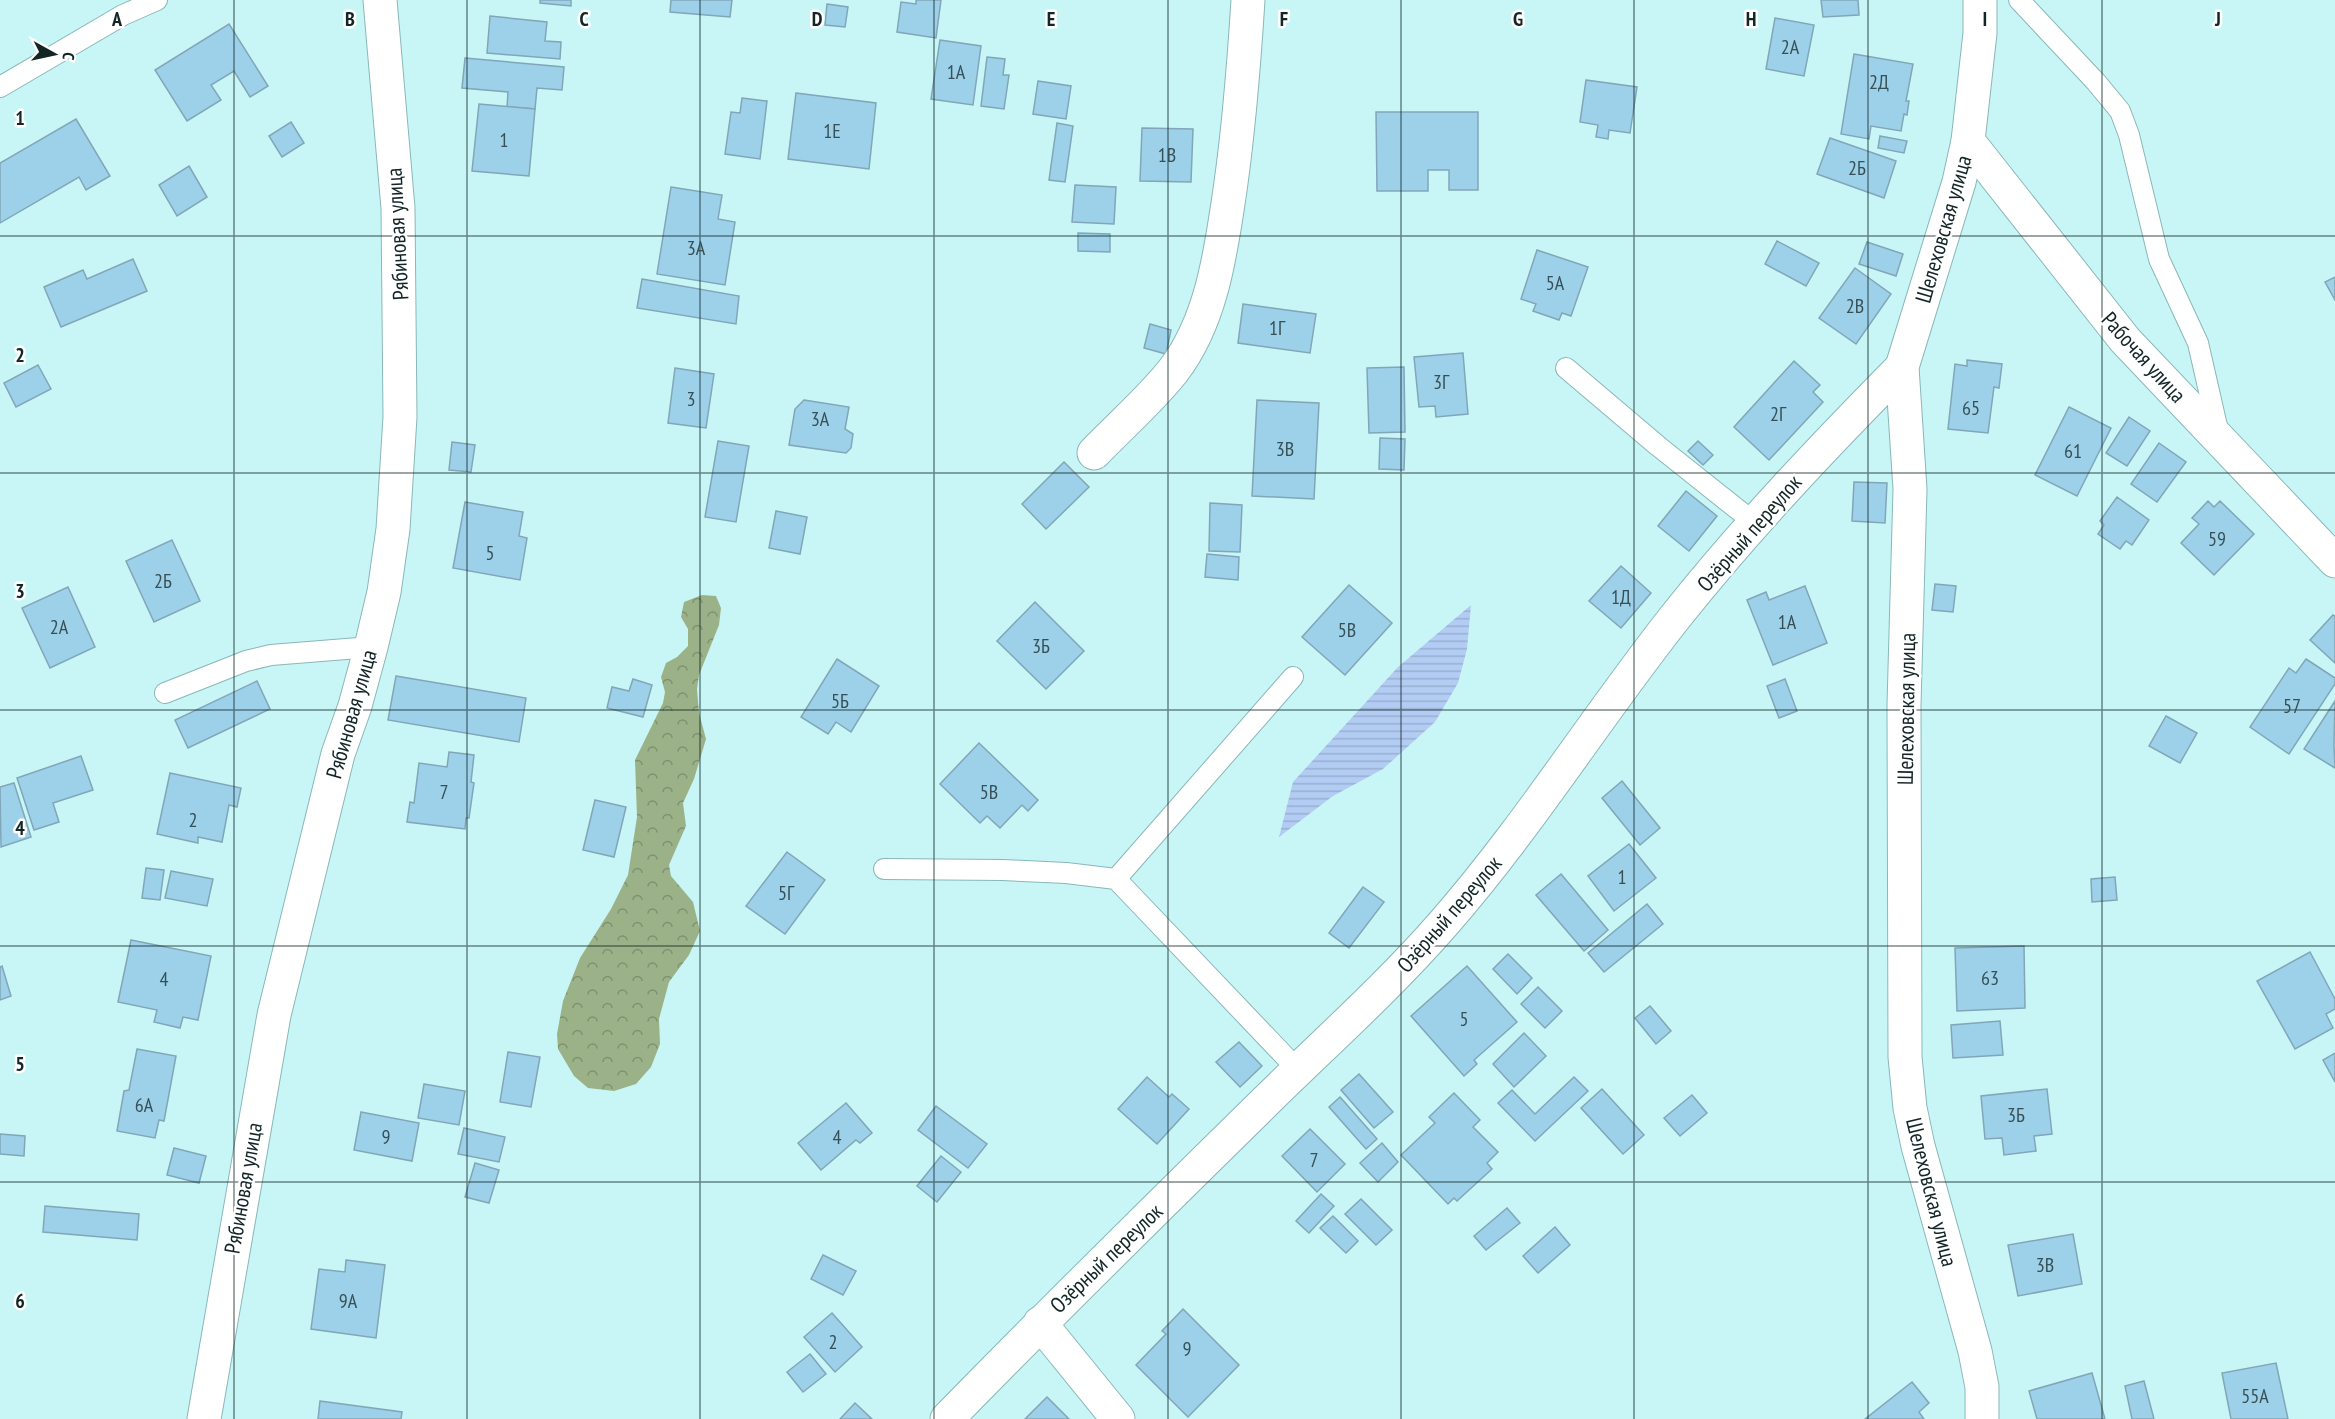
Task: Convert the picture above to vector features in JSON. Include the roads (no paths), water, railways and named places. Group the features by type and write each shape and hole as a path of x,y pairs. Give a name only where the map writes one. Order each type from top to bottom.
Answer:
{"street":[{"name":"Рябиновая улица","path":"204,1419 274,1015 338,754 355,706 371,646 384,592 393,529 400,417 398,208 380,0"},
{"path":"1094,453 1173,371 1205,310 1216,270 1228,207 1242,99 1248,0"},
{"name":"Шелеховская улица","path":"1980,0 1980,33 1968,141 1959,182 1902,367 1910,489 1904,705 1905,1057 1918,1146 1975,1351 1982,1387 1982,1419"},
{"name":"Рабочая улица","path":"1968,141 2125,340 2335,561"},
{"name":"Озёрный переулок","path":"947,1419 1040,1323 1298,1070 1383,990 1497,860 1591,728 1669,625 1836,434 1902,367"},
{"path":"1040,1323 1118,1419"}],"lane":[{"path":"0,87 123,15 157,0"},
{"path":"2019,0 2120,111 2129,135 2159,259 2198,343 2220,440"},
{"path":"1566,368 1658,446 1756,524"},
{"path":"165,693 246,661 271,655 371,646"},
{"path":"1116,879 1293,677"},
{"path":"884,869 1024,871 1116,879 1298,1070"}],"water":[{"path":"1471,605 1467,649 1458,683 1435,722 1383,769 1333,796 1279,837 1293,782 1398,667"}]}
